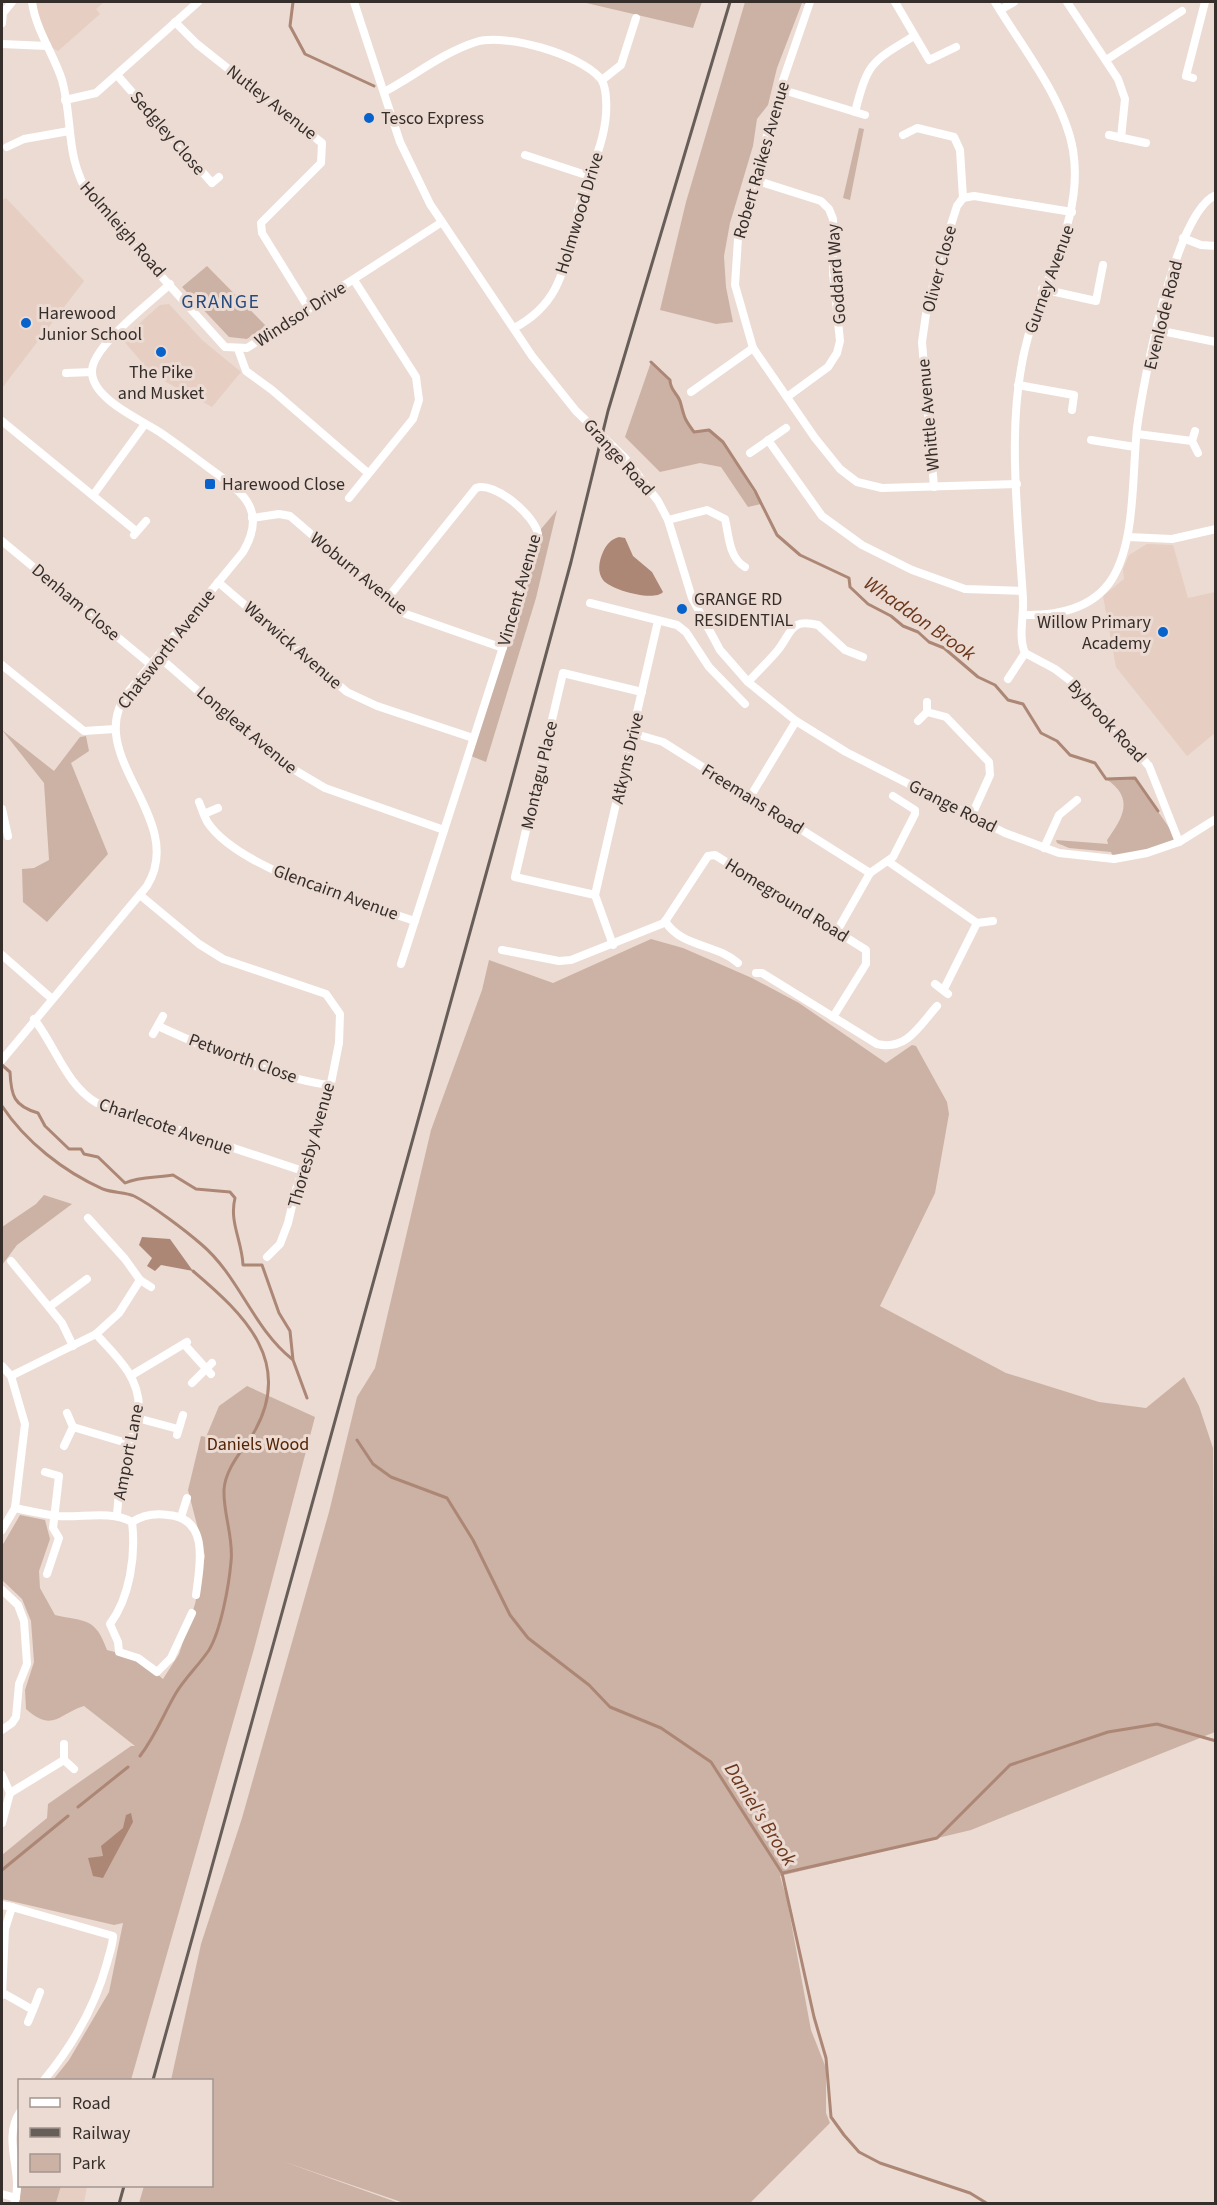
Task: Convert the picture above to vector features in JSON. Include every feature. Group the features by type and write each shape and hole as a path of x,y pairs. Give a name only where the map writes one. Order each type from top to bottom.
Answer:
{"street":[{"path":"2,23 3,13 12,2"},
{"name":"Holmleigh Road","path":"32,2 34,17 62,81 77,176 90,197 170,284"},
{"path":"65,100 96,93 198,2"},
{"name":"Grange Road","path":"354,2 405,151 442,222 532,356 576,411 625,458 646,485 668,520 692,598 720,650 748,682 796,721 846,752 971,817 1044,848 1072,856 1114,859 1147,853 1179,842 1215,819"},
{"name":"Robert Raikes Avenue","path":"810,2 780,89 738,239 735,285 753,348 821,446 850,478 872,487 1017,484"},
{"path":"895,2 929,60 956,46"},
{"name":"Gurney Avenue","path":"995,2 1058,106 1068,132 1075,174 1072,212 1057,256 1042,289 1021,362 1018,385 1017,484 1024,615 1022,646 1025,653"},
{"path":"1000,10 1014,2"},
{"path":"1067,2 1118,80 1125,99 1121,138"},
{"path":"1193,78 1186,76 1206,2"},
{"path":"1106,60 1182,11"},
{"name":"Nutley Avenue","path":"175,22 197,44 322,143 321,163 261,223 262,233 309,309"},
{"path":"384,92 473,43 495,39 549,51 579,62 602,80 621,65 633,23"},
{"path":"855,112 865,74 871,66 880,57 914,36"},
{"path":"2,44 47,46"},
{"name":"Sedgley Close","path":"117,75 212,183 219,177"},
{"name":"Holmwood Drive","path":"514,328 541,311 552,298 564,265 606,117 606,98 602,80"},
{"path":"780,89 865,115"},
{"path":"903,135 917,128 954,137 960,150 963,198 974,196 1072,212"},
{"path":"7,147 24,140 69,132"},
{"path":"1109,135 1146,143"},
{"path":"525,155 589,176"},
{"name":"Goddard Way","path":"755,180 810,196 829,208 833,219 833,273 840,331 837,353 828,367 787,397"},
{"name":"Evenlode Road","path":"1024,615 1060,613 1093,598 1113,578 1128,537 1135,447 1157,330 1183,238 1199,208 1208,198 1215,195"},
{"name":"Oliver Close","path":"922,342 927,308 942,253 957,206 963,198"},
{"name":"Windsor Drive","path":"170,284 225,347 238,350 247,348 442,222"},
{"path":"1183,238 1201,245 1215,246"},
{"path":"1042,289 1096,301 1103,265"},
{"path":"349,498 413,419 417,410 419,388 416,377 354,279"},
{"path":"170,284 108,339 95,359 92,372 100,390 120,408 235,486 248,502 252,518"},
{"path":"1157,330 1215,342"},
{"name":"Whittle Avenue","path":"922,342 934,487"},
{"path":"691,392 753,348"},
{"path":"238,350 246,371 272,390 368,473"},
{"path":"66,373 92,372"},
{"path":"1018,385 1074,395 1072,410"},
{"path":"3,424 94,494 135,533 146,521"},
{"path":"94,494 145,424"},
{"path":"750,453 786,428"},
{"path":"1195,431 1192,441 1198,453"},
{"path":"1137,434 1192,441"},
{"path":"768,440 822,516 862,545 921,574 965,589 1022,591"},
{"path":"1091,440 1135,447"},
{"name":"Vincent Avenue","path":"386,600 476,488 494,488 532,519 538,534 444,830"},
{"path":"668,520 706,510 725,519 734,566 745,567"},
{"name":"Woburn Avenue","path":"252,518 279,514 290,516 403,614 503,648"},
{"name":"Chatsworth Avenue","path":"2,1059 140,895 156,871 158,839 120,750 114,729 115,715 120,702 249,542 252,518"},
{"path":"1128,537 1172,539 1215,529"},
{"name":"Denham Close","path":"2,541 150,664"},
{"name":"Warwick Avenue","path":"218,582 347,692 377,706 473,738"},
{"path":"590,603 677,625 686,632 709,667 745,704"},
{"name":"Atkyns Drive","path":"595,895 658,621"},
{"path":"748,682 779,648 789,630 797,624 818,625 845,650 863,657"},
{"path":"1008,679 1025,653"},
{"name":"Bybrook Road","path":"1025,653 1055,669 1076,685 1149,766 1179,842"},
{"name":"Longleat Avenue","path":"158,656 276,759 296,772 325,789 444,830"},
{"path":"2,665 84,731 114,729"},
{"name":"Montagu Place","path":"595,895 515,877 563,673 642,692"},
{"path":"918,721 927,712 927,702"},
{"path":"927,712 946,717 989,762 990,775 971,817"},
{"path":"750,797 796,721"},
{"name":"Freemans Road","path":"633,733 663,742 870,873"},
{"path":"837,931 870,873 889,862 916,812 893,796"},
{"path":"1044,848 1059,815 1077,800"},
{"name":"Glencairn Avenue","path":"199,802 209,824 228,842 258,862 306,885 415,921"},
{"path":"204,814 218,808"},
{"path":"1069,808 1078,813"},
{"path":"2,809 8,836"},
{"name":"Glencairn Avenue","path":"400,964 444,830"},
{"name":"Homeground Road","path":"665,921 711,855 862,946 868,959 833,1017"},
{"path":"889,862 977,923 993,921"},
{"name":"Thoresby Avenue","path":"140,895 199,945 223,959 326,994 337,1007 341,1023 327,1103 280,1244 267,1257"},
{"path":"595,895 613,945"},
{"path":"502,950 559,961 585,957 665,921 679,938 731,952 738,963"},
{"path":"935,984 946,991 977,923"},
{"path":"2,955 51,998"},
{"path":"756,973 762,973 877,1044 888,1047 900,1045 937,1006"},
{"path":"153,1034 163,1016"},
{"name":"Charlecote Avenue","path":"34,1019 49,1038 75,1088 97,1103 303,1171"},
{"name":"Petworth Close","path":"158,1026 196,1043 294,1078 329,1084"},
{"path":"88,1218 125,1259 140,1280 151,1287"},
{"path":"11,1261 62,1323 73,1346"},
{"path":"49,1307 87,1279"},
{"path":"11,1376 96,1334 119,1313 140,1280"},
{"name":"Amport Lane","path":"96,1334 132,1375 139,1396 137,1418 117,1514"},
{"path":"132,1375 185,1343 210,1369 192,1383"},
{"path":"2,1366 11,1376 25,1424 15,1508 2,1530"},
{"path":"64,1446 73,1427 67,1413"},
{"path":"137,1418 177,1432 183,1415"},
{"path":"73,1427 130,1444"},
{"path":"45,1473 59,1476 53,1528 59,1538 47,1574"},
{"path":"181,1517 187,1498"},
{"path":"15,1508 55,1515 117,1514 132,1522"},
{"path":"132,1522 141,1517 159,1514 181,1517 192,1524 200,1543 196,1595"},
{"path":"132,1522 131,1561 123,1602 110,1624 118,1642 119,1652 138,1658 157,1672 171,1658 192,1613"},
{"path":"2,1590 18,1605 24,1621 27,1664 19,1684 16,1717 2,1730"},
{"path":"64,1744 64,1760 74,1769"},
{"path":"10,1793 64,1760"},
{"path":"2,1775 10,1793 2,1823"},
{"path":"2,1905 113,1936 100,1989 83,2025 63,2057 45,2079"},
{"path":"12,1907 5,1929 2,1994 33,2010"},
{"path":"28,2022 40,1992"},
{"path":"15,2201 12,2123 18,2115"},
{"path":"2,2194 15,2201"}],"shaded area":[{"path":"36,2 104,2 96,9 100,14 58,51 51,47 38,16"},
{"name":"Harewood Junior School","path":"6,198 84,281 2,388 2,200"},
{"path":"169,304 202,340 241,372 212,407 153,375 122,339 160,305"},
{"path":"619,537 625,538 633,556 652,572 663,592 651,596 633,594 614,588 603,580 599,570 602,555 609,543"},
{"name":"Willow Primary Academy","path":"1147,544 1173,545 1188,598 1215,592 1215,733 1187,756 1116,667 1103,596 1124,579 1123,569 1129,555"},
{"path":"142,1237 170,1239 193,1271 161,1265 155,1271 147,1266 152,1258 139,1245"},
{"path":"131,1813 133,1822 103,1878 93,1876 88,1858 103,1856 101,1846 123,1828 126,1815"},
{"path":"61,2187 87,2187 84,2203 56,2204"}],"green space":[{"path":"582,2 702,2 693,28"},
{"path":"745,2 810,2 808,5 802,3 777,68 768,105 757,119 753,146 730,223 724,256 726,287 733,322 716,324 660,310 686,202"},
{"path":"859,128 864,129 850,200 843,198"},
{"path":"207,266 266,326 247,339 229,337 182,287"},
{"path":"651,362 670,380 686,420 694,432 709,430 723,442 761,504 748,507 721,467 700,463 660,472 625,437"},
{"path":"557,510 536,598 486,762 471,756 541,529"},
{"path":"2,730 54,771 80,737 86,736 89,751 71,763 108,854 47,922 23,902 22,869 34,868 49,860 44,783"},
{"path":"1135,778 1179,842 1114,859 1111,852 1069,848 1057,843 1056,840 1108,844 1107,840 1121,816 1123,801 1121,793 1106,779"},
{"path":"651,939 683,948 752,978 799,1003 886,1063 912,1045 916,1046 947,1102 949,1114 935,1193 880,1306 1006,1373 1099,1402 1146,1408 1184,1377 1199,1406 1213,1448 1215,1732 971,1830 780,1876 787,1900 811,2030 826,2068 826,2113 830,2123 750,2203 404,2203 282,2161 399,2203 139,2203 144,2187 213,2187 213,2079 171,2079 201,1944 242,1818 329,1512 357,1397 375,1368 431,1130 482,990 489,960 553,983"},
{"path":"44,1195 72,1204 17,1245 2,1265 2,1227 36,1204"},
{"name":"Daniels Wood","path":"247,1386 315,1417 254,1649 131,2079 54,2079 69,2060 109,1992 123,1923 114,1925 2,1899 2,1855 47,1818 48,1804 131,1746 135,1746 84,1706 49,1721 35,1716 26,1709 25,1690 34,1662 31,1621 22,1599 3,1581 2,1546 20,1515 45,1520 50,1539 39,1571 40,1588 55,1615 88,1623 103,1639 107,1650 138,1658 163,1679 179,1654 195,1604 205,1556 188,1490 201,1436 206,1437 219,1406"},
{"path":"21,2187 61,2187 56,2203 19,2203"}],"waterway":[{"name":"Whaddon Brook","path":"293,2 290,26 305,54 374,86"},
{"name":"Whaddon Brook","path":"651,362 670,380 686,420 694,432 709,430 723,442 755,491 777,535 800,555 849,578 850,587 868,604 891,616 903,626 918,632 929,642 944,648 978,677 995,685 1008,700 1023,704 1041,733 1057,741 1070,755 1095,763 1106,779 1135,778 1158,811"},
{"name":"Daniel's Brook","path":"2,1065 10,1072 11,1088 19,1103 38,1113 45,1126 69,1149 81,1149 84,1154 98,1157 125,1183 142,1178 173,1175 196,1189 230,1192 235,1198 234,1215 243,1265 262,1265 279,1313 290,1331 293,1360 307,1398"},
{"path":"2,1106 34,1143 74,1174 103,1189 141,1200 169,1218 201,1244 226,1271 278,1346 292,1359"},
{"path":"140,1756 180,1687 209,1650 217,1631 226,1595 232,1553 224,1499 225,1482 239,1454 253,1434 265,1408 269,1385 266,1363 258,1342 246,1323 193,1271"},
{"name":"Daniel's Brook","path":"357,1440 373,1464 391,1477 447,1498 473,1540 510,1615 528,1638 589,1685 610,1707 661,1728 711,1762 782,1873 814,2017 826,2058 831,2117 859,2152 880,2163 970,2193 988,2204"},
{"path":"783,1873 937,1838 1010,1765 1108,1732 1157,1724 1216,1741"},
{"path":"78,1807 128,1767"},
{"path":"2,1870 68,1816"}],"railway":[{"path":"153,2079 507,798 571,562 608,411 730,2"},
{"path":"119,2204 124,2187"}],"place":[{"name":"Tesco Express","path":"369,118"},
{"name":"Harewood Junior School","path":"26,323"},
{"name":"The Pike and Musket","path":"161,352"},
{"name":"Harewood Close","path":"210,484"},
{"name":"GRANGE RD RESIDENTIAL","path":"682,609"},
{"name":"Willow Primary Academy","path":"1163,632"}],"district":[{"name":"GRANGE","path":"221,301"}]}
